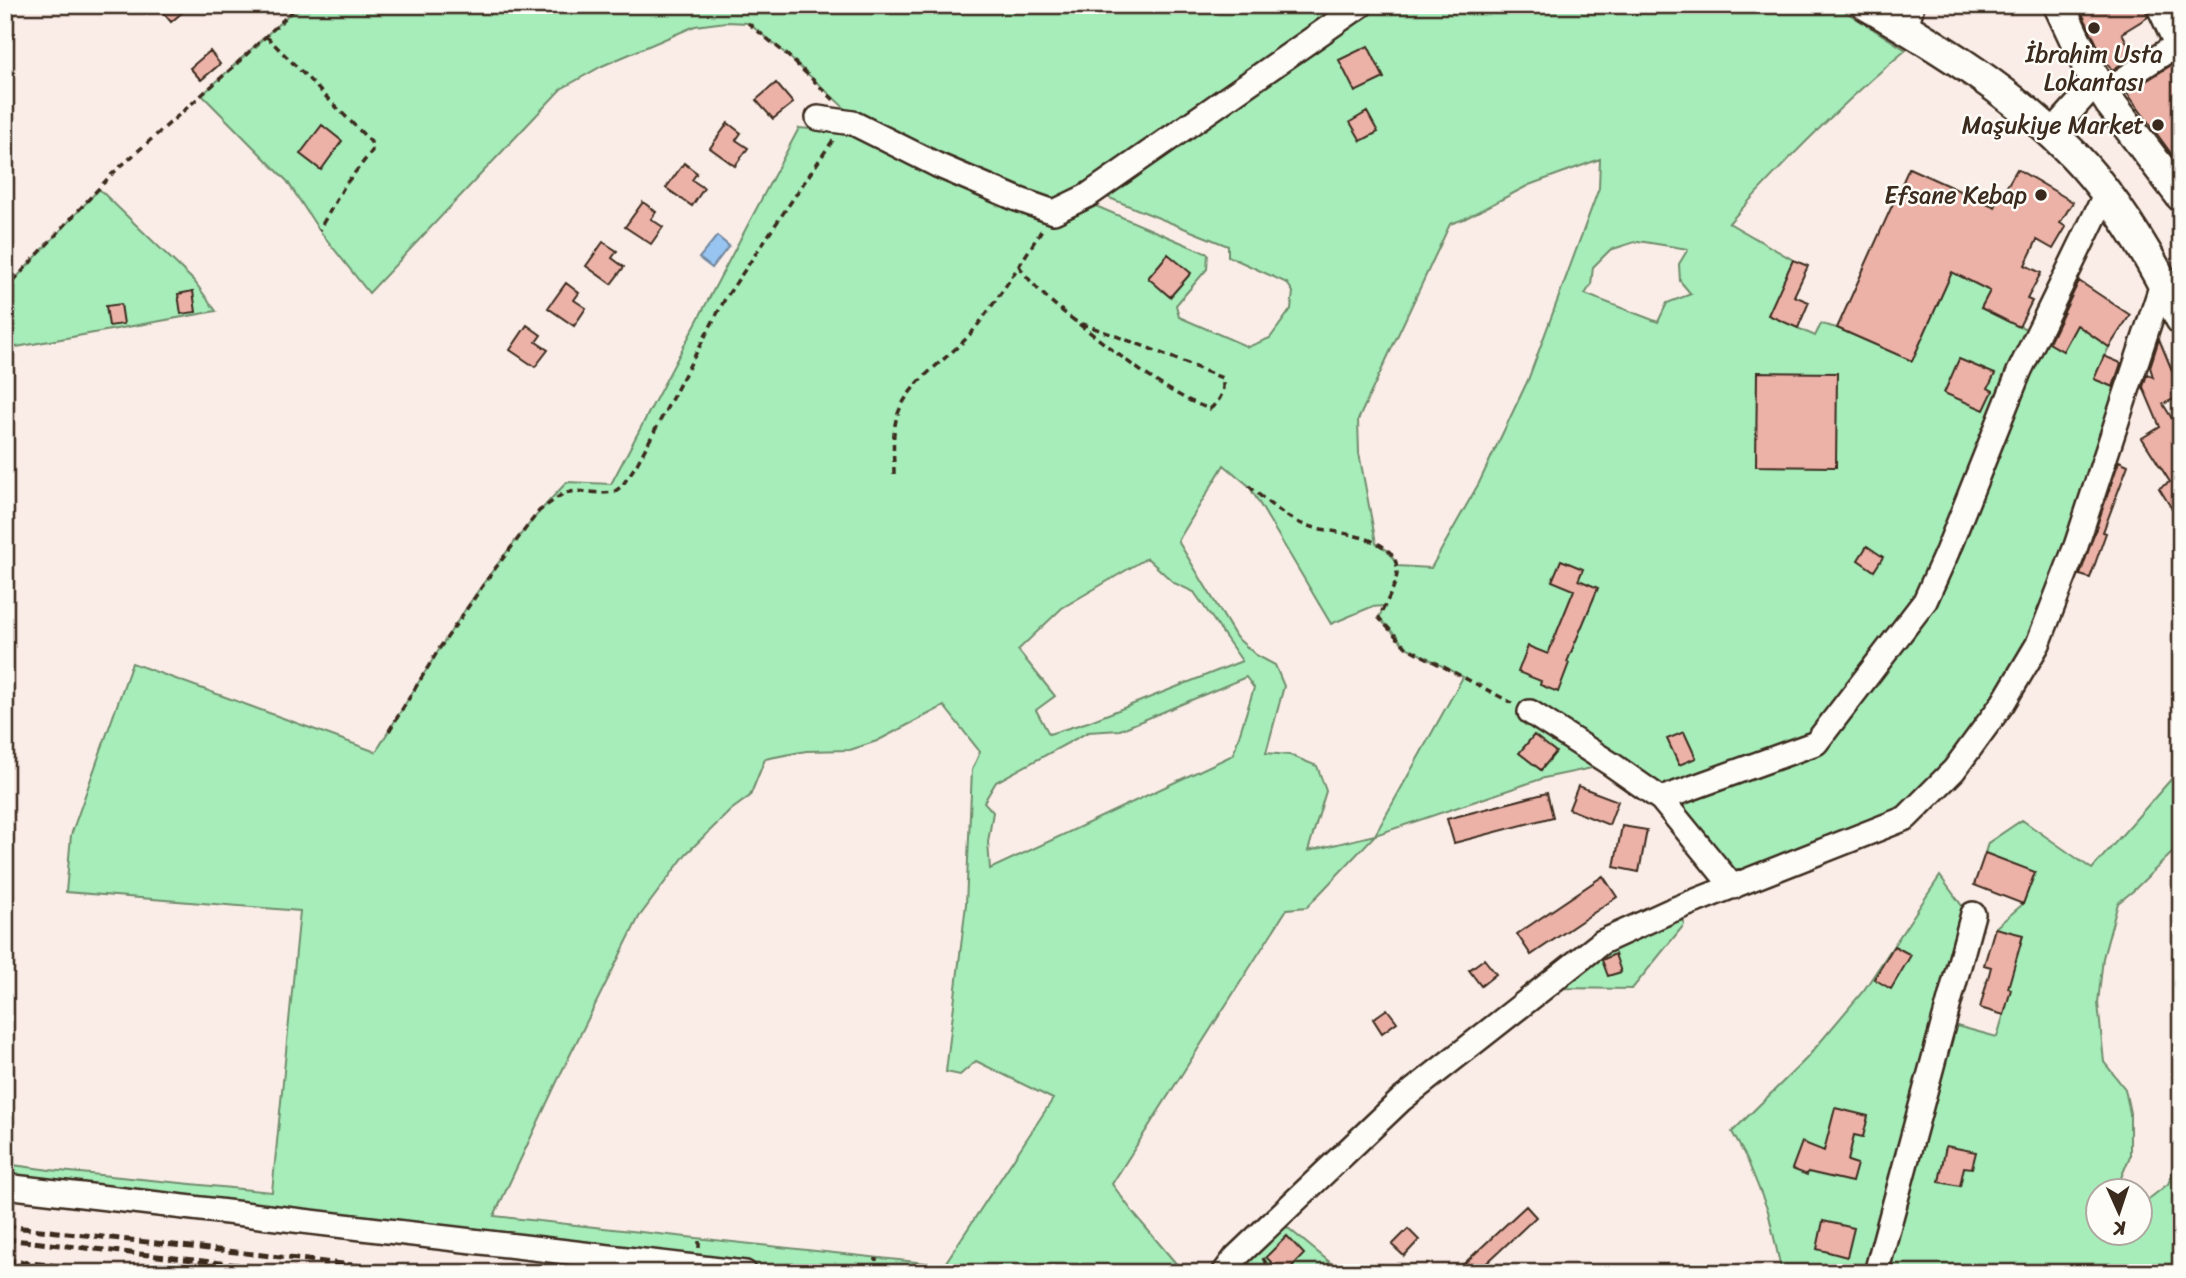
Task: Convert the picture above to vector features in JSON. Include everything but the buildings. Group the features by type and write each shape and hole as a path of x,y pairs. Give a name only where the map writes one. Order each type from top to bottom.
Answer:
{"main road":[{"path":"1867,5 1909,17 2000,90 2075,156 2128,224 2172,273 2181,319"},
{"path":"2059,5 2073,38 2100,87 2181,196"}],"street":[{"path":"818,118 853,123 937,165 1054,212 1087,196 1361,5"},
{"path":"2051,133 2100,87 2178,43 2158,5"},
{"path":"1661,799 1816,743 1924,601 1947,552 2019,372 2106,193"},
{"path":"1224,1273 1236,1257 1401,1100 1602,942 1670,911 1906,818 1954,770 2003,703 2038,644 2067,571 2172,273"},
{"path":"1530,712 1661,799 1733,887"},
{"path":"1876,1273 1973,914"},
{"path":"5,1186 745,1273"}],"path":[{"path":"5,290 112,174 299,5"},
{"path":"389,731 439,649 539,511 564,493 576,491 602,494 614,492 622,486 637,464 725,299 845,122 833,97 748,23"},
{"path":"266,36 371,142 372,151 345,185 319,230"},
{"path":"894,474 896,418 902,405 915,386 971,333 1004,290 1054,212"},
{"path":"1019,266 1026,276 1075,321 1141,371 1196,404 1210,409 1218,403 1224,388 1222,378 1075,321"},
{"path":"1249,486 1300,523 1317,530 1350,534 1376,543 1390,552 1397,566 1394,586 1380,618 1387,627 1406,647 1530,712"},
{"path":"876,1258 876,1273"}],"green space":[{"path":"299,5 1340,5 1340,9 1107,173 1052,203 947,162 851,114 748,23 726,22 695,26 602,66 561,89 369,293 319,230 287,181 202,95"},
{"path":"1380,5 1835,5 1906,50 1814,133 1729,223 1793,260 1769,315 1815,336 1821,324 1837,328 1912,361 1984,201 2001,211 1966,279 1990,291 1981,308 2037,334 2062,350 2077,325 2109,347 2094,379 2117,389 2038,644 1906,818 1733,887 1611,764 1544,778 1375,835 1307,907 1287,909 1112,1184 1184,1273 800,1273 5,1177 5,1164 272,1192 300,911 66,892 71,835 132,663 376,752 464,611 539,512 567,482 611,484 799,128 848,132 1049,218 1089,203 1208,254 1207,269 1176,305 1179,317 1248,347 1270,338 1291,309 1293,292 1287,283 1228,256 1228,246 1102,195","holes":["1600,159 1599,188 1528,380 1479,483 1431,568 1397,566 1390,552 1376,543 1359,453 1358,420 1450,224 1529,185","1638,241 1688,249 1679,264 1680,281 1691,294 1667,303 1658,322 1585,294 1591,285 1593,267 1610,250","1224,465 1249,486 1331,624 1371,607 1384,606 1379,618 1406,647 1463,677 1375,835 1308,851 1326,791 1317,766 1290,755 1266,753 1284,686 1275,665 1256,655 1236,637 1178,541","1147,558 1174,583 1194,592 1242,661 1088,722 1049,734 1036,710 1055,696 1018,650 1062,608","1246,677 1254,688 1233,755 990,869 988,842 993,812 984,802 996,782 1088,732 1120,730","944,706 980,752 972,770 966,904 946,1072 960,1075 976,1061 1053,1099 944,1265 494,1216 639,917 686,854 731,810 750,796 765,759 806,751 850,750 877,741"]},
{"path":"99,189 194,281 216,311 5,349 5,290"},
{"path":"2181,768 2181,844 2118,903 2103,958 2098,1003 2104,1062 2125,1089 2130,1113 2130,1156 2122,1176 2084,1176 2084,1246 2154,1246 2154,1195 2168,1184 2181,1150 2181,1273 1885,1273 1953,1025 1997,1037 2011,989 1987,982 2012,973 2023,936 1995,928 2023,904 2035,873 1985,853 1988,843 2022,820 2092,869"},
{"path":"1940,876 1965,910 1868,1273 1782,1273 1768,1211 1747,1159 1732,1132 1806,1059 1864,990"},
{"path":"1683,912 1684,925 1632,989 1557,988 1622,939"},
{"path":"1282,1223 1343,1273 1234,1273"}],"water":[{"path":"717,236 729,246 712,268 699,258"}],"railway":[{"path":"5,1226 422,1273"},
{"path":"5,1239 310,1273"},
{"path":"5,1260 119,1273"}],"place":[{"name":"İbrahim Usta Lokantası","path":"2094,28"},
{"name":"Maşukiye Market","path":"2158,125"},
{"name":"Efsane Kebap","path":"2041,195"}]}
